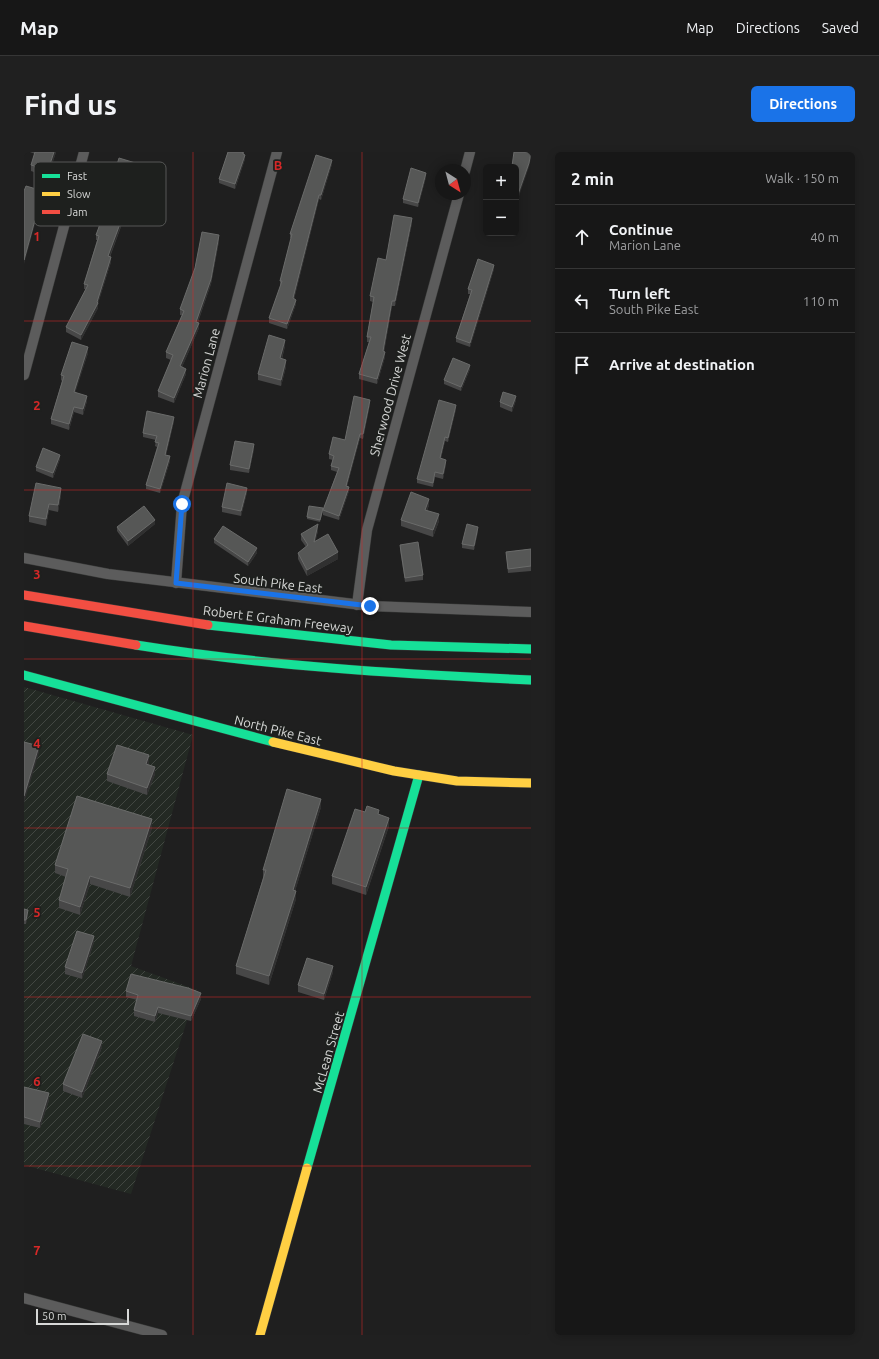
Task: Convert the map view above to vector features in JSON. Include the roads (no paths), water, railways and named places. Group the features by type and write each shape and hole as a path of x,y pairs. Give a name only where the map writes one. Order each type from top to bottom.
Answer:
{"main road":[{"name":"Robert E Graham Freeway","path":"24,595 104,610 241,630 372,643 531,649"},
{"path":"24,626 182,652 296,664 462,677 531,680"},
{"name":"North Pike East","path":"24,675 284,745 394,771 457,781 531,783"},
{"name":"McLean Street","path":"260,1335 419,775"}],"street":[{"path":"81,162 84,152"},
{"name":"Marion Lane","path":"176,583 182,504 277,152"},
{"path":"467,164 470,152"},
{"name":"Sherwood Drive West","path":"357,605 367,530 457,200"},
{"path":"24,374 64,226"},
{"name":"South Pike East","path":"24,558 108,574 357,605 531,612"},
{"path":"24,1298 162,1335"}]}
